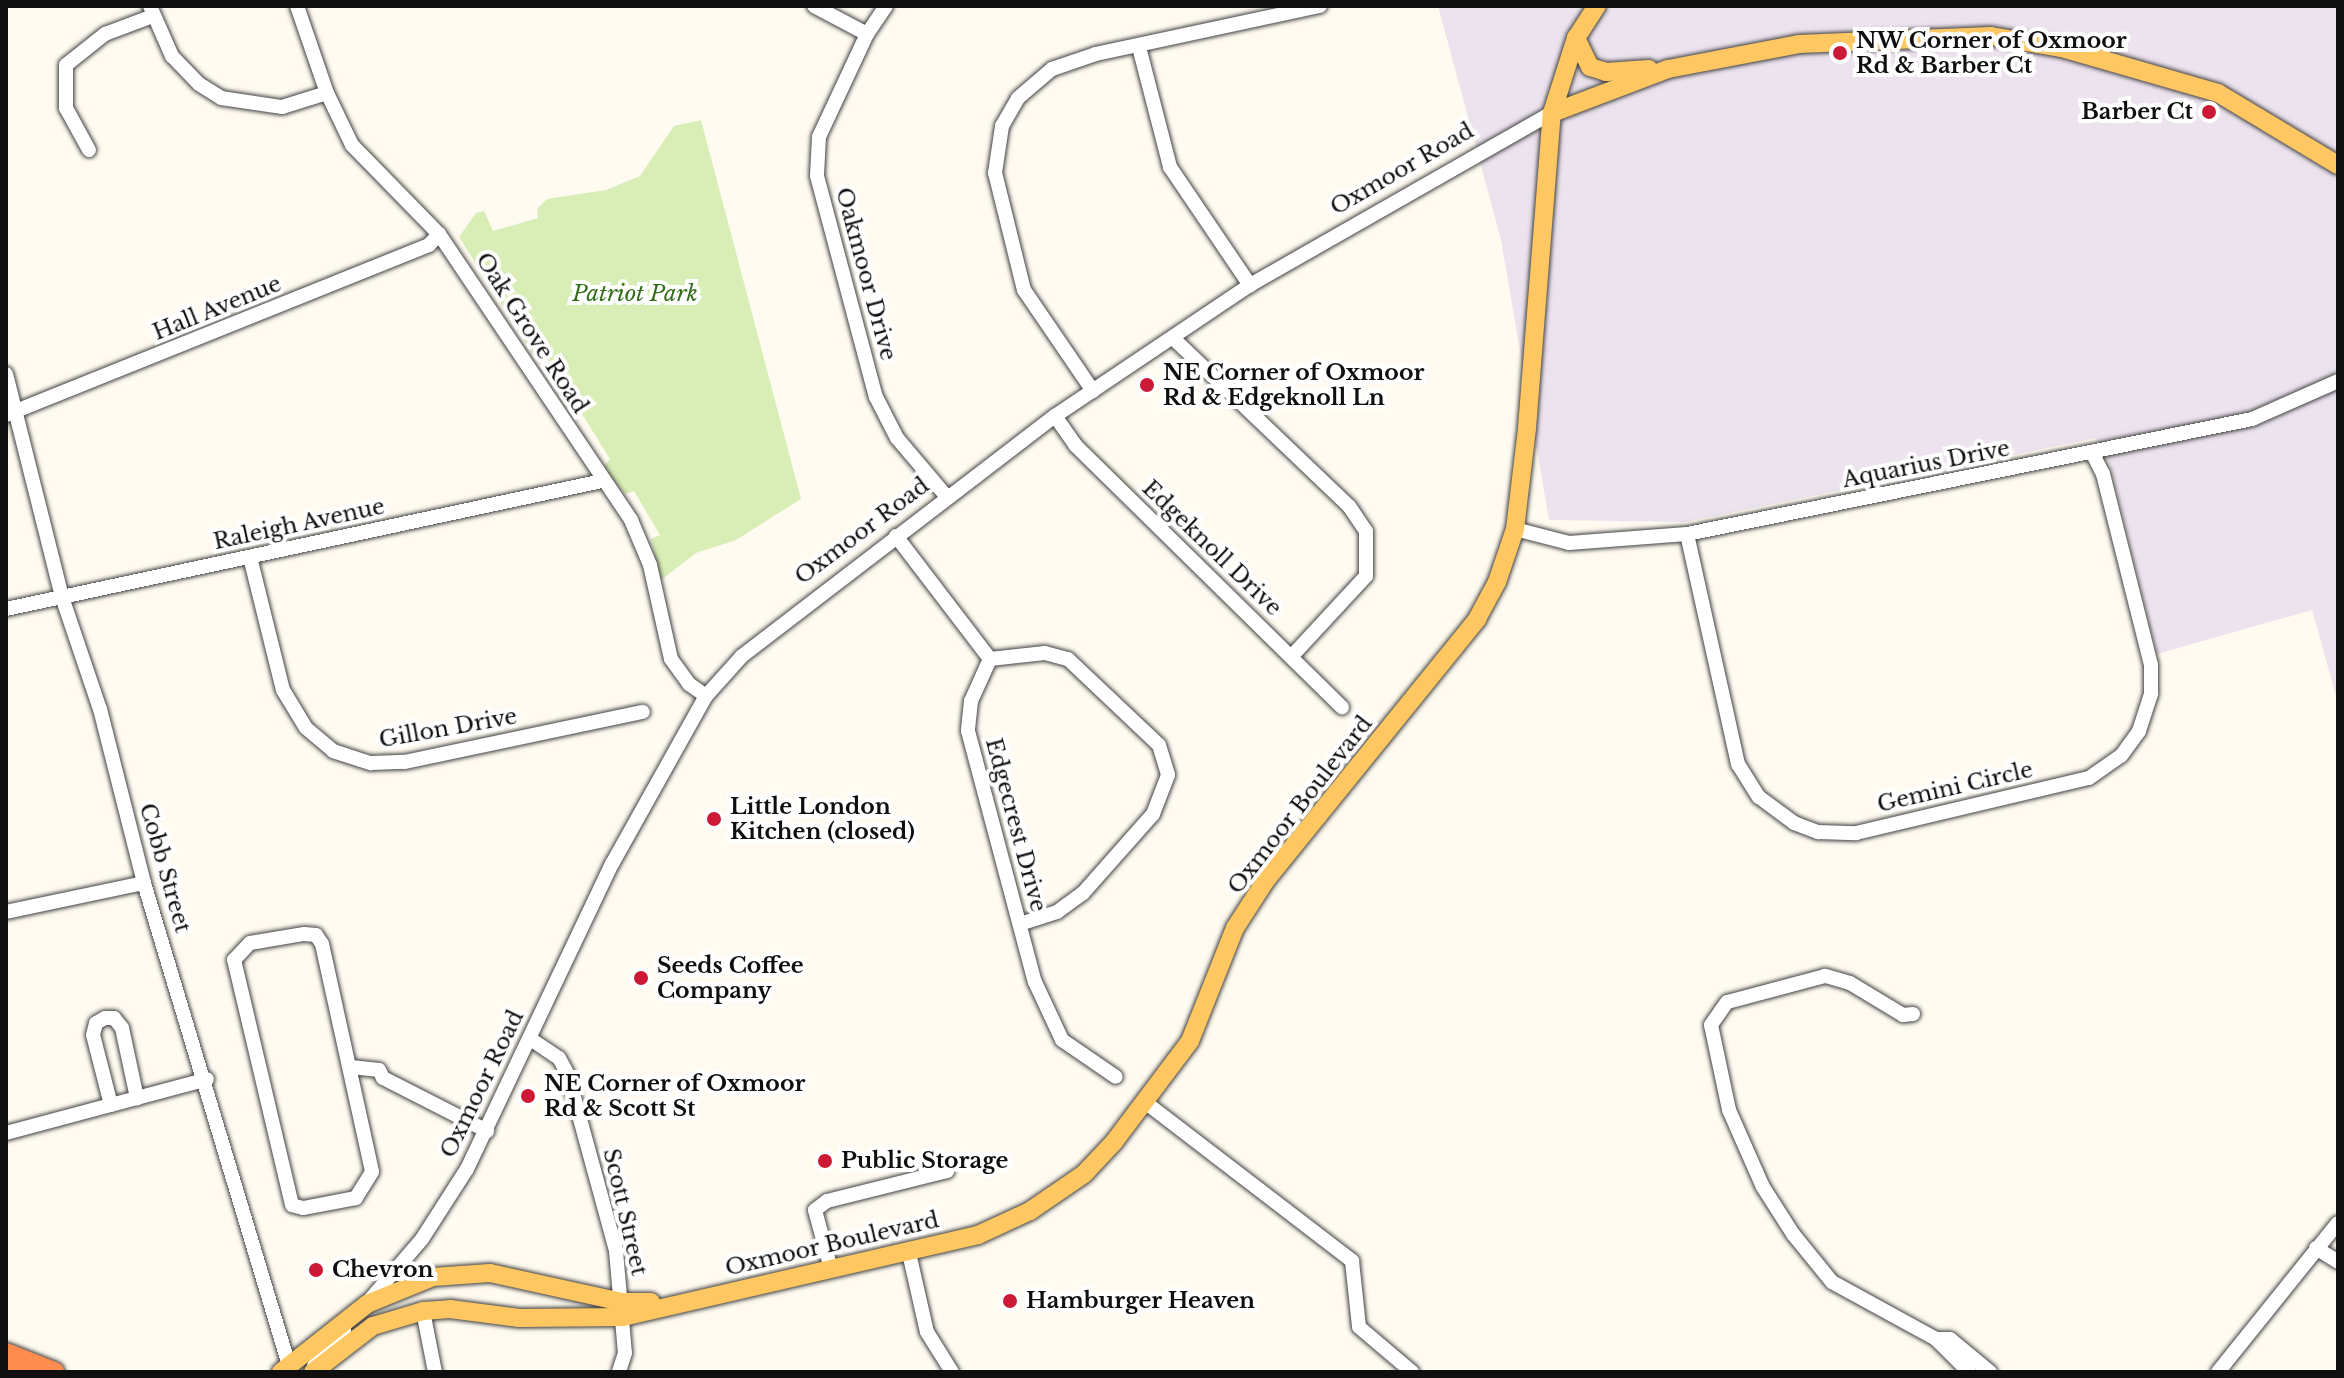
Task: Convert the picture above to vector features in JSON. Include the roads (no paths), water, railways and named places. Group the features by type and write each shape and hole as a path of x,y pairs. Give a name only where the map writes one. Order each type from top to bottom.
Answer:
{"highway":[{"path":"6,1353 54,1372"},
{"path":"6,1369 15,1372"}],"main road":[{"path":"1552,113 1576,38 1597,6"},
{"path":"1576,38 1590,67 1606,72 1668,69 1799,44 1991,36 2062,48 2218,93 2338,165"},
{"path":"1552,113 1668,69"},
{"name":"Oxmoor Boulevard","path":"311,1372 373,1326 423,1311 450,1309 519,1318 622,1309 909,1253 978,1235 1030,1211 1084,1174 1145,1102 1190,1041 1235,928 1266,880 1477,619 1497,582 1515,529 1552,113"},
{"path":"2317,152 2338,146"},
{"path":"2317,152 2338,175"},
{"name":"Oxmoor Boulevard","path":"367,1304 411,1283 460,1272 490,1273 622,1309"},
{"name":"Oxmoor Road","path":"287,1370 367,1304"}],"street":[{"name":"Oak Grove Road","path":"297,6 327,93 352,145 439,234 643,543 671,659 689,684 706,696"},
{"path":"814,6 867,34"},
{"name":"Oakmoor Drive","path":"886,6 867,34 819,137 817,176 876,397 897,438 947,497"},
{"path":"1093,391 1024,290 995,173 1002,126 1018,98 1052,69 1320,6"},
{"path":"89,150 66,108 66,65 105,34 152,11 172,56 199,84 221,98 282,107 327,93"},
{"path":"1139,47 1170,167 1250,285"},
{"name":"Oxmoor Road","path":"311,1372 437,1218 487,1131 532,1040 612,864 706,696 742,656 793,612 1055,416 1175,340 1250,285 1552,113"},
{"name":"Hall Avenue","path":"11,414 429,245 439,234"},
{"path":"1175,340 1349,506 1366,531 1370,553 1366,576 1292,656"},
{"name":"Cobb Street","path":"6,374 11,414 62,597 100,709 144,883 207,1079 287,1370"},
{"name":"Aquarius Drive","path":"1515,529 1569,543 1687,534 2093,454 2252,419 2338,381"},
{"name":"Edgeknoll Drive","path":"1055,416 1076,446 1342,707"},
{"name":"Gemini Circle","path":"1687,534 1738,764 1759,797 1794,823 1818,832 1856,833 2089,778 2121,756 2139,731 2151,693 2151,665 2103,474 2093,454"},
{"name":"Raleigh Avenue","path":"6,609 602,481"},
{"path":"896,536 990,659 1045,653 1068,659 1159,745 1168,775 1153,814 1083,893 1057,912 1020,924"},
{"name":"Gillon Drive","path":"250,557 283,690 306,728 333,751 371,763 405,762 643,712"},
{"name":"Edgecrest Drive","path":"990,659 971,701 968,731 1049,1021 1062,1040 1116,1077"},
{"path":"6,912 144,883"},
{"path":"316,935 353,1074 372,1172 366,1189 356,1198 292,1205 235,976 234,960 241,949 316,935"},
{"path":"1913,1014 1903,1015 1850,983 1825,976 1727,1002 1711,1025 1729,1110 1763,1187 1793,1234 1832,1282 1936,1339 1950,1339 1969,1366 1990,1372"},
{"path":"111,1105 93,1035 96,1023 105,1018 114,1018 122,1028 137,1098"},
{"name":"Scott Street","path":"532,1040 559,1058 568,1075 616,1251 625,1353 619,1372"},
{"path":"353,1074 383,1078 487,1131"},
{"path":"6,1133 207,1079"},
{"path":"1145,1102 1352,1261 1358,1281 1359,1327 1412,1372"},
{"path":"831,1269 815,1210 827,1201 947,1171"},
{"path":"2218,1372 2338,1223"},
{"path":"2316,1248 2338,1262"},
{"path":"909,1253 927,1332 952,1372"},
{"path":"423,1311 435,1372"}],"place":[{"name":"NW Corner of Oxmoor Rd & Barber Ct","path":"1840,53"},
{"name":"Barber Ct","path":"2209,112"},
{"name":"NE Corner of Oxmoor Rd & Edgeknoll Ln","path":"1147,385"},
{"name":"Little London Kitchen (closed)","path":"714,819"},
{"name":"Seeds Coffee Company","path":"641,978"},
{"name":"NE Corner of Oxmoor Rd & Scott St","path":"528,1096"},
{"name":"Public Storage","path":"825,1161"},
{"name":"Chevron","path":"316,1270"},
{"name":"Hamburger Heaven","path":"1010,1301"}],"park label":[{"name":"Patriot Park","path":"635,294"}]}
